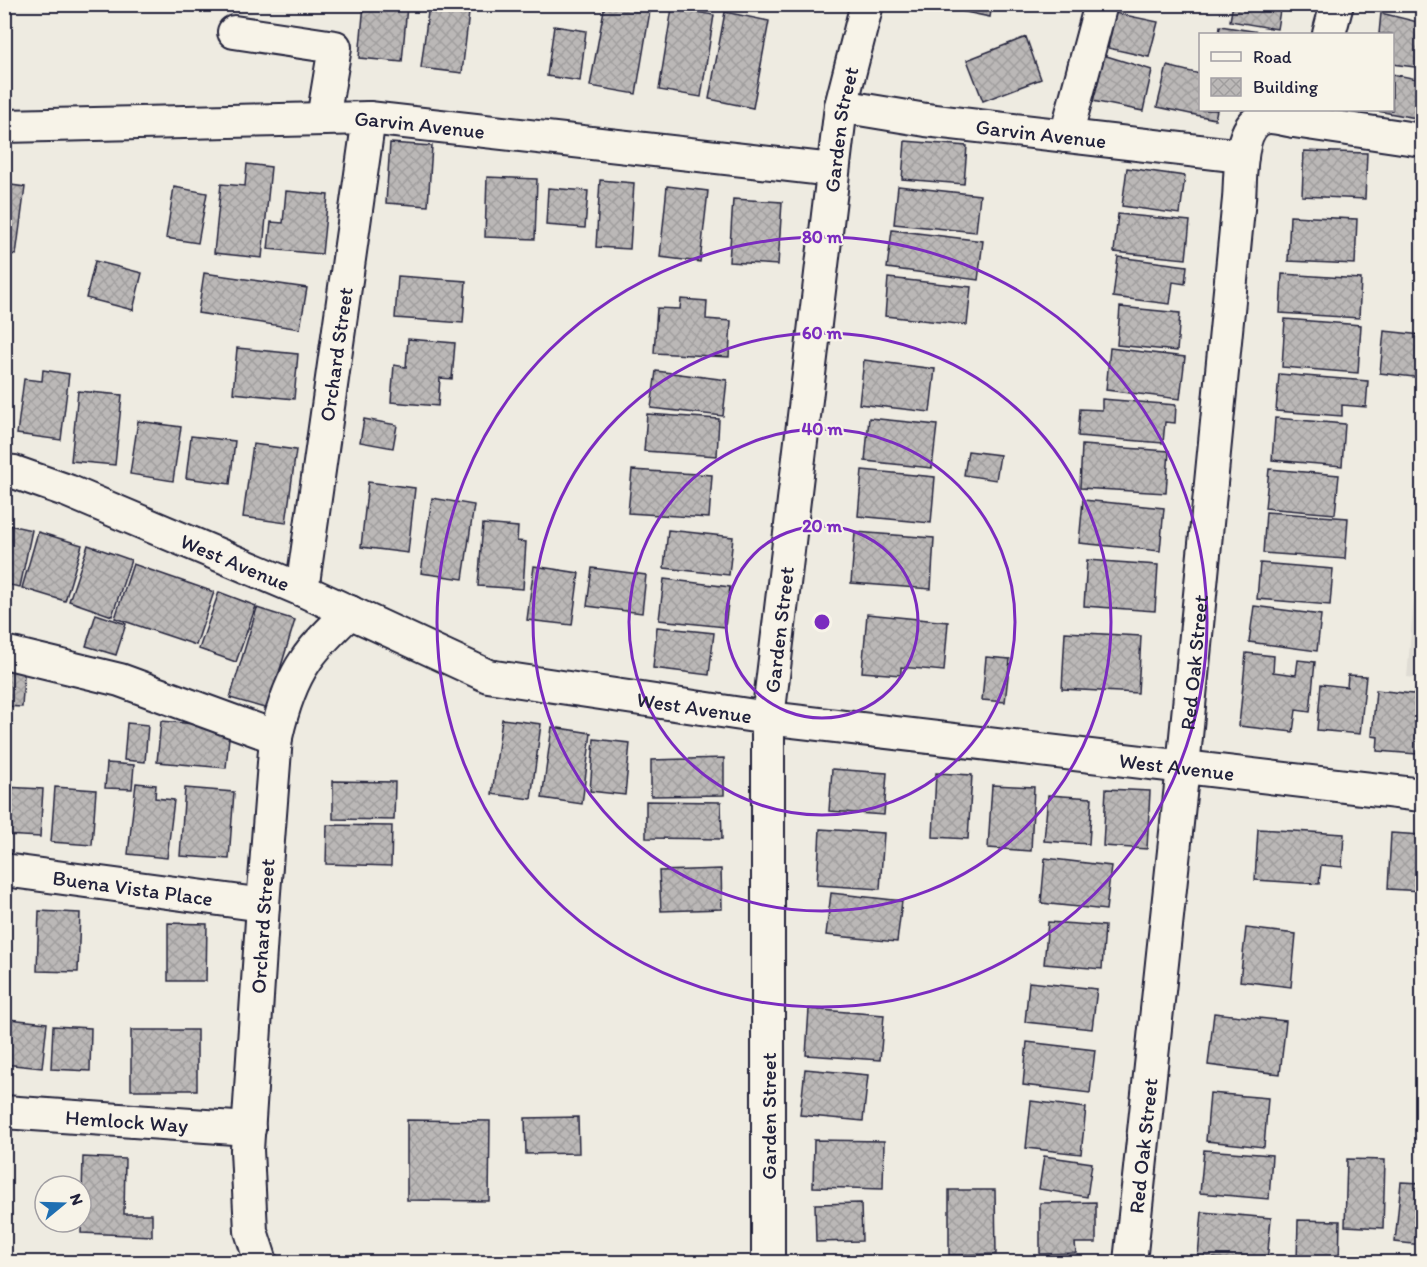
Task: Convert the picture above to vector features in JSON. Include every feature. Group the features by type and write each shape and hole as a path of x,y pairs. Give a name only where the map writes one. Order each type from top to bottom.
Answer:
{"street":[{"name":"Garden Street","path":"768,1263 768,718 841,106 867,4"},
{"path":"1066,136 1101,4"},
{"path":"1329,33 1336,4"},
{"path":"234,32 335,47 323,119"},
{"name":"Garvin Avenue","path":"841,106 926,120 1242,156"},
{"path":"1299,115 1422,140"},
{"name":"Red Oak Street","path":"1130,1263 1183,767 1242,156 1245,136 1256,121 1268,116 1299,115"},
{"name":"Garvin Avenue","path":"4,126 369,118 833,170"},
{"name":"Orchard Street","path":"302,590 369,118"},
{"name":"West Avenue","path":"4,471 14,472 68,491 302,590 488,676 768,718 1422,795"},
{"name":"Orchard Street","path":"261,1263 251,1231 247,1150 276,737 281,713 294,678 306,658 350,612"},
{"path":"4,652 120,680 276,737"},
{"name":"Buena Vista Place","path":"4,870 263,905"},
{"name":"Hemlock Way","path":"4,1112 249,1129"}],"shaded area":[{"path":"1422,508 1422,679 1407,677"}],"building":[{"path":"364,4 407,6 402,62 359,58"},
{"path":"429,4 470,4 462,73 421,68"},
{"path":"605,4 651,5 636,94 590,86"},
{"path":"927,4 992,4 990,17"},
{"path":"1233,4 1281,4 1277,29 1230,21"},
{"path":"672,8 714,15 701,97 659,90"},
{"path":"725,12 769,21 753,108 709,99"},
{"path":"1115,13 1158,22 1149,57 1108,48"},
{"path":"1381,13 1422,23 1422,68 1394,64 1394,33 1379,33"},
{"path":"554,26 586,31 580,81 547,76"},
{"path":"1220,26 1266,33 1219,33"},
{"path":"1026,37 1041,79 983,101 967,60"},
{"path":"1100,54 1152,70 1143,111 1087,100"},
{"path":"1167,66 1199,74 1199,111 1217,111 1215,119 1157,107"},
{"path":"1394,74 1422,80 1422,119 1378,111 1394,111"},
{"path":"905,141 967,146 964,184 902,179"},
{"path":"390,143 432,146 428,206 386,203"},
{"path":"1304,151 1367,153 1365,199 1302,196"},
{"path":"247,164 271,167 262,258 214,253 221,184 245,186"},
{"path":"1127,168 1185,176 1180,214 1122,206"},
{"path":"487,177 537,179 535,239 485,237"},
{"path":"600,180 634,183 630,249 596,247"},
{"path":"4,184 25,187 16,255 4,253"},
{"path":"667,186 708,191 700,262 660,257"},
{"path":"898,186 980,195 976,232 894,224"},
{"path":"174,187 207,193 198,243 166,238"},
{"path":"548,188 588,191 585,228 546,225"},
{"path":"286,191 328,195 322,254 268,249 271,222 283,223"},
{"path":"733,199 782,202 778,265 729,262"},
{"path":"1118,214 1190,221 1186,259 1114,252"},
{"path":"1290,216 1357,219 1355,264 1288,261"},
{"path":"892,230 983,241 978,280 887,268"},
{"path":"1118,257 1187,266 1185,284 1173,282 1170,304 1113,297"},
{"path":"95,261 142,273 133,310 86,298"},
{"path":"204,273 307,288 300,329 198,313"},
{"path":"1282,274 1361,279 1359,318 1280,313"},
{"path":"398,276 466,281 463,323 395,318"},
{"path":"888,278 971,287 967,325 885,316"},
{"path":"681,299 707,301 706,319 731,321 729,357 654,353 657,308 680,309"},
{"path":"1120,307 1180,313 1177,351 1117,345"},
{"path":"1285,319 1361,325 1358,373 1282,367"},
{"path":"1384,331 1422,335 1422,378 1380,373"},
{"path":"408,339 455,343 452,379 440,378 438,406 391,402 394,365 406,367"},
{"path":"237,348 298,354 294,399 233,393"},
{"path":"1110,348 1185,357 1180,399 1106,390"},
{"path":"864,360 935,369 930,412 859,404"},
{"path":"43,370 69,374 61,440 17,434 24,379 42,381"},
{"path":"656,371 727,380 723,416 651,408"},
{"path":"1279,374 1368,381 1366,407 1342,405 1342,416 1276,411"},
{"path":"78,391 122,395 115,465 71,461"},
{"path":"1102,399 1176,405 1175,423 1165,422 1163,443 1078,436 1080,409 1102,410"},
{"path":"647,414 719,419 717,456 644,451"},
{"path":"869,418 937,425 932,468 865,461"},
{"path":"1275,418 1345,424 1342,466 1272,460"},
{"path":"364,419 397,425 393,448 360,442"},
{"path":"138,421 181,427 173,481 130,474"},
{"path":"191,436 235,441 230,484 186,478"},
{"path":"253,444 296,450 286,523 243,517"},
{"path":"1082,445 1169,451 1166,493 1080,488"},
{"path":"968,451 1000,455 996,480 964,475"},
{"path":"1269,469 1339,475 1335,514 1265,508"},
{"path":"632,470 712,475 709,518 628,513"},
{"path":"862,470 935,477 931,523 858,516"},
{"path":"368,482 415,488 408,553 361,547"},
{"path":"432,498 474,505 463,579 421,573"},
{"path":"1083,500 1164,508 1160,551 1079,543"},
{"path":"1266,512 1348,518 1345,559 1263,553"},
{"path":"4,524 32,530 20,587 4,584"},
{"path":"483,524 518,527 517,541 526,542 523,589 478,586"},
{"path":"668,530 733,537 729,575 664,568"},
{"path":"38,532 82,545 65,601 22,588"},
{"path":"855,532 934,538 931,589 851,583"},
{"path":"88,545 131,560 112,616 69,601"},
{"path":"1087,560 1158,565 1155,611 1084,606"},
{"path":"1260,563 1333,569 1330,605 1257,599"},
{"path":"133,564 214,592 196,645 115,618"},
{"path":"534,566 579,573 572,625 527,620"},
{"path":"592,568 646,575 642,613 587,606"},
{"path":"664,579 730,587 725,627 659,620"},
{"path":"219,592 256,606 236,662 199,649"},
{"path":"1254,606 1321,615 1317,651 1249,642"},
{"path":"257,608 295,620 268,709 230,698"},
{"path":"96,614 126,624 116,655 86,646"},
{"path":"867,614 948,622 944,671 901,667 901,675 862,672"},
{"path":"657,627 714,633 709,675 653,668"},
{"path":"1065,632 1141,636 1138,693 1062,689"},
{"path":"1246,653 1274,656 1273,672 1296,675 1298,660 1315,662 1310,712 1296,710 1293,732 1239,726"},
{"path":"986,657 1010,659 1005,702 982,700"},
{"path":"4,659 25,660 22,707 4,706"},
{"path":"1348,675 1366,676 1360,734 1317,730 1321,684 1347,687"},
{"path":"1376,690 1422,695 1417,754 1377,751 1378,737 1372,736"},
{"path":"502,719 541,724 531,799 492,794"},
{"path":"161,721 230,727 226,768 157,762"},
{"path":"127,723 148,725 145,762 124,760"},
{"path":"552,727 591,733 582,804 542,798"},
{"path":"594,739 630,743 625,795 590,791"},
{"path":"724,758 724,795 651,796 651,760"},
{"path":"107,763 134,765 132,789 105,788"},
{"path":"832,769 887,773 884,815 829,811"},
{"path":"936,773 972,775 968,839 933,837"},
{"path":"333,781 395,782 394,820 333,819"},
{"path":"136,783 156,785 155,798 174,800 167,858 128,854"},
{"path":"992,785 1034,787 1031,851 988,848"},
{"path":"4,787 43,789 40,837 4,835"},
{"path":"55,787 96,790 92,845 51,842"},
{"path":"185,788 234,792 229,859 180,856"},
{"path":"1106,789 1150,791 1147,849 1103,846"},
{"path":"1048,795 1092,798 1089,844 1044,841"},
{"path":"646,801 721,802 722,839 646,838"},
{"path":"327,825 392,826 391,866 326,864"},
{"path":"820,829 884,833 880,889 817,885"},
{"path":"1258,829 1344,834 1342,867 1321,865 1319,884 1255,880"},
{"path":"1391,833 1422,835 1422,891 1388,889"},
{"path":"1045,858 1111,866 1106,910 1041,903"},
{"path":"721,869 722,909 661,911 659,871"},
{"path":"831,893 902,901 897,942 826,935"},
{"path":"39,911 80,913 78,972 37,971"},
{"path":"1048,922 1105,926 1102,969 1044,964"},
{"path":"168,923 207,924 206,981 168,981"},
{"path":"1246,928 1296,934 1291,987 1240,981"},
{"path":"1029,982 1097,989 1092,1029 1025,1022"},
{"path":"809,1009 884,1015 880,1060 806,1055"},
{"path":"1214,1013 1286,1021 1280,1074 1208,1065"},
{"path":"8,1019 47,1023 42,1068 4,1064"},
{"path":"53,1026 91,1028 90,1071 51,1069"},
{"path":"131,1030 197,1030 197,1090 131,1090"},
{"path":"1027,1042 1095,1050 1090,1093 1023,1085"},
{"path":"805,1069 868,1075 863,1121 800,1115"},
{"path":"1210,1093 1268,1098 1264,1147 1206,1141"},
{"path":"1031,1101 1086,1108 1081,1154 1026,1148"},
{"path":"578,1117 579,1153 526,1154 525,1118"},
{"path":"407,1120 490,1121 489,1201 407,1200"},
{"path":"814,1140 884,1141 883,1189 813,1187"},
{"path":"1204,1150 1272,1155 1269,1199 1200,1193"},
{"path":"1044,1156 1092,1163 1087,1197 1039,1189"},
{"path":"83,1157 125,1159 124,1214 152,1214 152,1236 93,1234 93,1174 83,1174"},
{"path":"1347,1159 1385,1160 1383,1228 1345,1226"},
{"path":"1401,1182 1422,1183 1422,1245 1395,1242"},
{"path":"949,1190 995,1190 996,1254 949,1255"},
{"path":"1096,1202 1096,1243 1075,1243 1076,1253 1040,1254 1040,1203"},
{"path":"861,1203 862,1241 816,1242 815,1204"},
{"path":"1202,1212 1271,1218 1267,1262 1198,1257"},
{"path":"1298,1220 1340,1221 1339,1262 1297,1262"}]}
